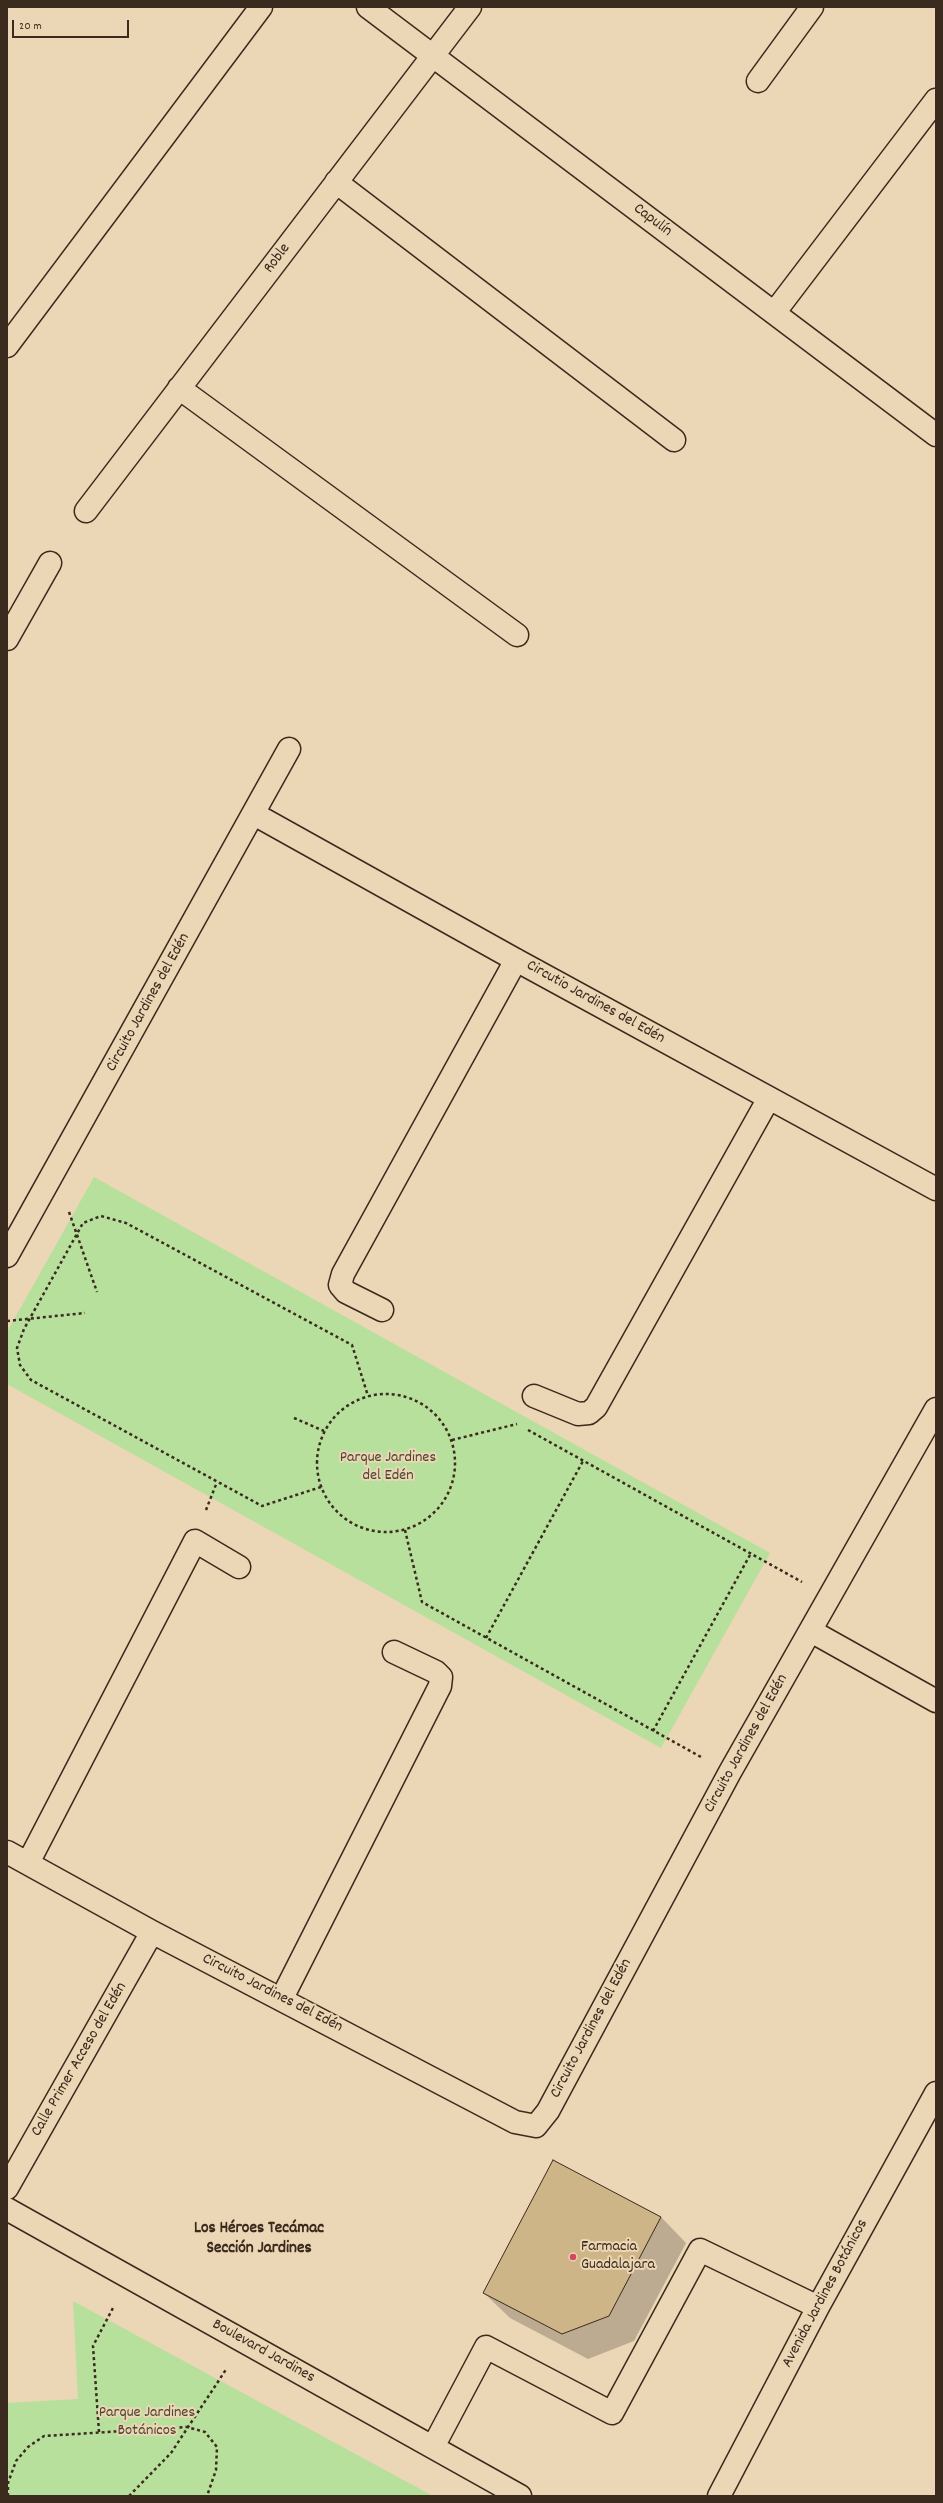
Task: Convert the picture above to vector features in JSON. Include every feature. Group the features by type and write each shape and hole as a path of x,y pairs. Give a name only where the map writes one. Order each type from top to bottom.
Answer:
{"street":[{"path":"7,346 261,7"},
{"name":"Capulín","path":"368,7 936,434"},
{"name":"Roble","path":"86,511 470,7"},
{"path":"758,81 812,7"},
{"path":"774,312 936,100"},
{"path":"336,182 674,440"},
{"path":"180,388 516,635"},
{"path":"7,639 50,563"},
{"name":"Circuito Jardines del Edén","path":"7,1256 254,814 288,749"},
{"name":"Circutio Jardines del Edén","path":"254,814 516,960 936,1189"},
{"path":"382,1310 346,1292 340,1285 343,1274 516,960"},
{"path":"534,1396 578,1414 589,1414 596,1407 769,1098"},
{"name":"Circuito Jardines del Edén","path":"7,1852 152,1932 282,1998 515,2122 536,2126 552,2104 730,1772 831,1597 936,1409"},
{"path":"28,1863 195,1541 239,1567"},
{"path":"811,1631 936,1701"},
{"path":"282,1998 440,1686 441,1677 436,1672 394,1652"},
{"name":"Calle Primer Acceso del Edén","path":"7,2188 152,1932"},
{"name":"Avenida Jardines Botánicos","path":"719,2496 818,2307 936,2093"},
{"name":"Boulevard Jardines","path":"7,2209 520,2496"},
{"path":"433,2447 486,2347 612,2413 700,2250 818,2307"}],"path":[{"path":"56,1170 76,1234 97,1292"},
{"path":"321,1487 262,1506 31,1380 20,1365 17,1348 30,1317 83,1223 101,1216 126,1223 352,1345 368,1396"},
{"path":"7,1321 30,1317 85,1313"},
{"path":"379,1394 402,1395 423,1404 441,1420 452,1440 456,1462 452,1485 442,1505 426,1520 405,1530 383,1532 360,1527 340,1515 325,1498 317,1476 317,1453 324,1431 337,1412 356,1399 368,1396 379,1394"},
{"path":"294,1418 324,1431"},
{"path":"452,1440 515,1423 750,1555 831,1597"},
{"path":"486,1638 583,1461"},
{"path":"405,1530 422,1602 730,1772"},
{"path":"654,1731 750,1555"},
{"path":"99,2432 93,2346 128,2276"},
{"path":"129,2496 171,2452 245,2342"},
{"path":"8,2496 8,2483 16,2461 28,2447 44,2436 187,2427 205,2432 217,2447 216,2470 207,2496"}],"green space":[{"name":"Parque Jardines del Edén","path":"94,1177 770,1553 661,1748 7,1384 7,1332"},
{"name":"Parque Jardines Botánicos","path":"73,2301 433,2496 7,2496 7,2403 78,2399"}],"building":[{"path":"553,2160 661,2217 609,2316 562,2334 483,2293"}],"place":[{"name":"Farmacia Guadalajara","path":"573,2257"}],"district":[{"name":"Los Héroes Tecámac Sección Jardines","path":"259,2240"}]}
